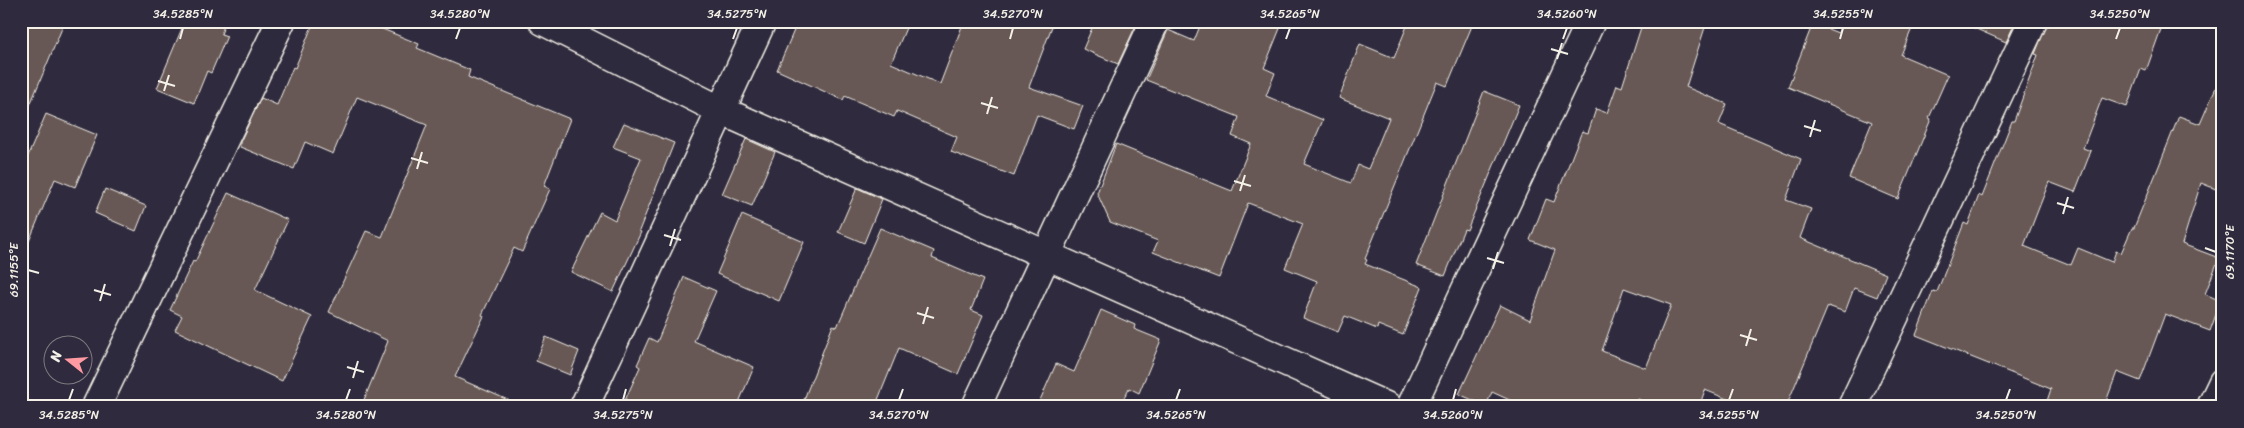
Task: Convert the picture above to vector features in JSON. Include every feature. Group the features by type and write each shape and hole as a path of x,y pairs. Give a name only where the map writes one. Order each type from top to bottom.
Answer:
{"street":[{"path":"96,407 281,21"},
{"path":"543,21 720,110 1048,254 1388,407"},
{"path":"584,407 762,21"},
{"path":"976,407 1155,21"},
{"path":"1411,407 1591,21"},
{"path":"1852,407 2033,21"},
{"path":"2211,407 2223,382"}],"building":[{"path":"21,21 65,21 22,124 21,124"},
{"path":"185,21 226,21 221,34 227,36 211,73 207,71 194,103 157,88"},
{"path":"314,21 363,21 419,44 417,48 470,70 468,77 570,119 544,186 550,189 522,252 514,248 455,377 524,407 361,407 388,341 329,312 366,231 382,237 427,125 357,97 333,154 305,142 294,169 240,147 240,142 261,98 277,105 293,67 295,68"},
{"path":"798,21 909,21 891,63 940,84 964,21 1054,21 1029,87 1083,106 1074,129 1037,115 1014,176 951,152 957,137 897,111 894,117 845,96 843,100 777,70"},
{"path":"1095,21 1138,21 1118,64 1083,49"},
{"path":"1202,21 1283,21 1264,68 1275,73 1266,96 1323,120 1304,164 1351,183 1358,165 1368,169 1389,118 1339,98 1360,44 1394,58 1409,21 1474,21 1447,86 1437,82 1365,259 1367,260 1365,264 1422,287 1403,335 1378,325 1377,329 1345,316 1338,332 1303,318 1317,281 1285,268 1303,224 1248,203 1219,278 1153,252 1158,241 1110,222 1097,193 1116,144 1232,191 1251,144 1232,136 1239,117 1146,80 1168,30 1194,41"},
{"path":"1643,21 1707,21 1686,87 1727,104 1719,124 1801,159 1786,200 1811,209 1800,238 1886,274 1877,297 1854,288 1845,312 1828,306 1786,407 1747,407 1705,390 1699,407 1657,407 1638,399 1635,407 1525,407 1492,392 1486,406 1459,394 1500,305 1530,320 1555,250 1530,240 1546,199 1554,202 1582,131 1588,133 1596,109 1607,113 1617,85 1622,87","holes":["1624,288 1671,305 1646,368 1602,351"]},
{"path":"1843,21 1915,21 1901,55 1948,75 1929,118 1931,119 1898,199 1849,178 1872,122 1788,87 1813,23 1838,33"},
{"path":"1958,21 2016,21 2006,42"},
{"path":"2048,21 2140,21 2161,29 2146,71 2141,69 2127,107 2102,98 2083,148 2091,151 2075,192 2049,182 2024,246 2071,265 2078,248 2112,262 2116,251 2121,253 2132,228 2134,228 2179,116 2200,124 2223,71 2223,192 2201,183 2182,244 2219,258 2205,294 2221,301 2210,331 2165,314 2140,381 2117,372 2104,407 2045,407 2051,389 1916,335 1933,291 1937,292 1964,223 1968,225 1979,195 1982,197 2012,121 2014,121 2038,55 2035,54"},
{"path":"1484,91 1519,105 1467,230 1464,229 1445,276 1416,265"},
{"path":"46,114 97,135 75,187 55,179 22,258 21,172"},
{"path":"624,123 674,143 639,231 641,232 613,292 571,272 600,212 615,220 641,158 613,147"},
{"path":"746,139 775,152 752,206 722,194"},
{"path":"857,188 882,199 864,243 838,232"},
{"path":"105,189 146,206 136,231 95,213"},
{"path":"228,193 288,220 255,290 312,317 282,381 175,330 182,316 170,310"},
{"path":"742,215 804,242 779,301 717,274"},
{"path":"880,228 934,251 932,258 983,280 971,310 983,315 958,374 899,348 875,407 801,407 833,325 837,327"},
{"path":"684,277 716,291 694,341 754,367 737,407 622,407 640,367 637,365 649,338 657,342"},
{"path":"1101,310 1135,325 1134,329 1161,340 1139,393 1129,388 1120,407 1037,407 1056,364 1074,372"},
{"path":"546,337 579,351 570,375 536,361"}]}
